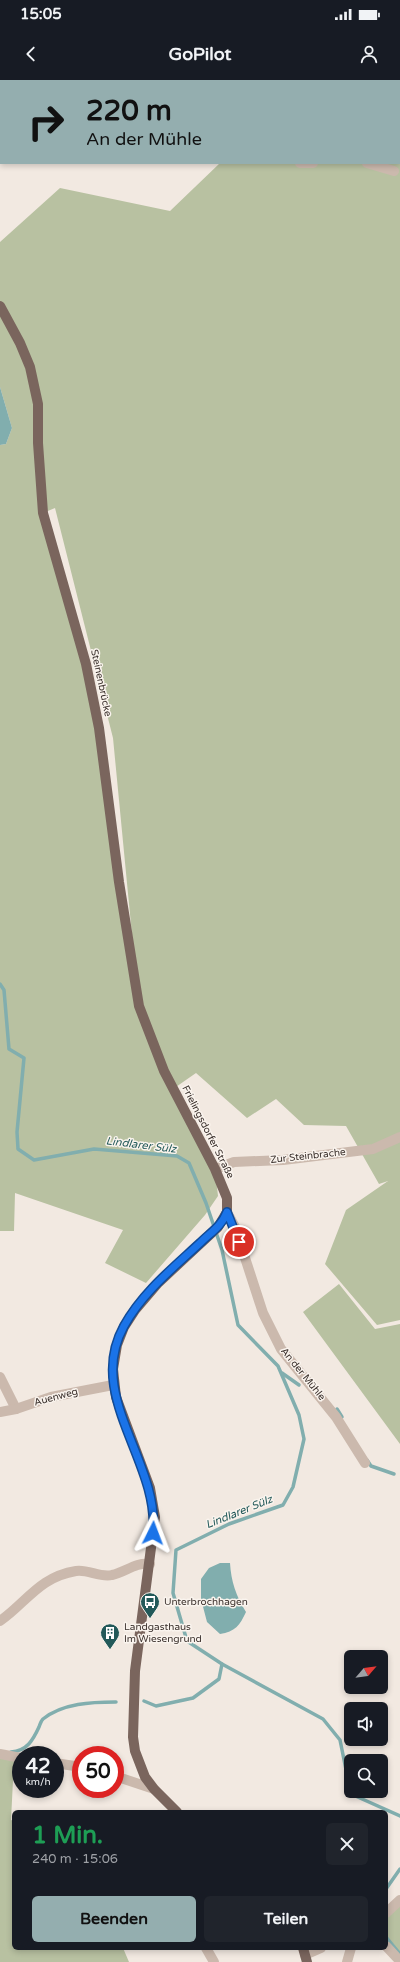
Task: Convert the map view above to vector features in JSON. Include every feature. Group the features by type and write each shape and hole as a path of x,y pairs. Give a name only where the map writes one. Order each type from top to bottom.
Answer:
{"main road":[{"name":"Steinenbrücke","path":"0,306 20,343 30,367 38,404 38,442 43,513 86,664 99,728 119,882 139,1006 164,1070"},
{"name":"Frielingsdorfer Straße","path":"164,1070 215,1169 227,1198 226,1215"},
{"path":"175,1810 154,1789 145,1777 135,1751 133,1736 135,1671 155,1517 150,1488 120,1412 113,1385 115,1353 124,1327 135,1310 158,1283 203,1239 218,1227 226,1215"}],"street":[{"path":"374,164 394,171"},
{"name":"Zur Steinbrache","path":"215,1169 234,1162 283,1160 373,1150 400,1137"},
{"name":"An der Mühle","path":"226,1215 234,1227 263,1313 281,1349 336,1417 365,1463"},
{"path":"0,1377 16,1409"},
{"name":"Auenweg","path":"0,1412 16,1409 51,1397 113,1385"},
{"path":"0,1621 36,1588 70,1573 81,1571 108,1576 118,1574 136,1565 150,1564"},
{"path":"0,1754 12,1756"},
{"path":"124,1779 154,1789"},
{"path":"388,1911 400,1900"},
{"path":"388,1948 400,1961"},
{"path":"207,1950 214,1962"},
{"path":"305,1955 316,1950"},
{"path":"347,1962 350,1950"}],"green space":[{"path":"219,164 400,164 400,1320 377,1325 325,1264 346,1210 388,1181 379,1184 346,1126 304,1125 276,1099 247,1118 196,1073 173,1089 215,1169 218,1196 205,1215 146,1283 105,1263 123,1230 15,1193 14,1231 0,1231 0,445 6,444 12,428 0,387 0,242 60,188 170,211","holes":["55,508 113,738 138,997 86,664 43,513"]},
{"path":"339,1284 375,1329 400,1324 400,1444 303,1312"},
{"path":"0,1758 12,1761 12,1950 124,1950 129,1962 0,1962"},
{"path":"400,1904 400,1955 388,1943 388,1915"}],"water":[{"path":"0,387 12,428 6,444 0,445"},
{"path":"220,1563 230,1563 235,1588 239,1600 246,1612 242,1621 233,1630 220,1634 207,1622 201,1599 201,1579 209,1568"}],"waterway":[{"name":"Lindlarer Sülz","path":"0,984 4,990 9,1049 24,1058 17,1132 18,1149 34,1160 94,1149 177,1156 189,1163 206,1203 222,1250 238,1325 278,1366 299,1415 304,1439 293,1487 283,1505 229,1524 176,1550 173,1593 187,1641 222,1664 323,1719 340,1740 351,1794 387,1810"},
{"path":"282,1373 299,1385"},
{"path":"337,1409 342,1417"},
{"path":"367,1460 371,1466 394,1474"},
{"path":"144,1701 156,1706 193,1698 219,1679 222,1664"},
{"path":"11,1752 21,1750 29,1744 42,1720 59,1710 78,1704 116,1702"},
{"name":"Lindlarer Sülz","path":"388,1811 400,1816"},
{"name":"Lindlarer Sülz","path":"388,1886 400,1869"},
{"name":"Lindlarer Sülz","path":"388,1939 400,1954"}],"place":[{"name":"Unterbrochhagen","path":"150,1619"},
{"name":"Landgasthaus Im Wiesengrund","path":"110,1650"}],"route":[{"path":"153,1533 155,1517 150,1488 120,1412 113,1385 113,1369 117,1345 124,1327 135,1310 158,1283 203,1239 218,1227 227,1212 239,1242"}]}
